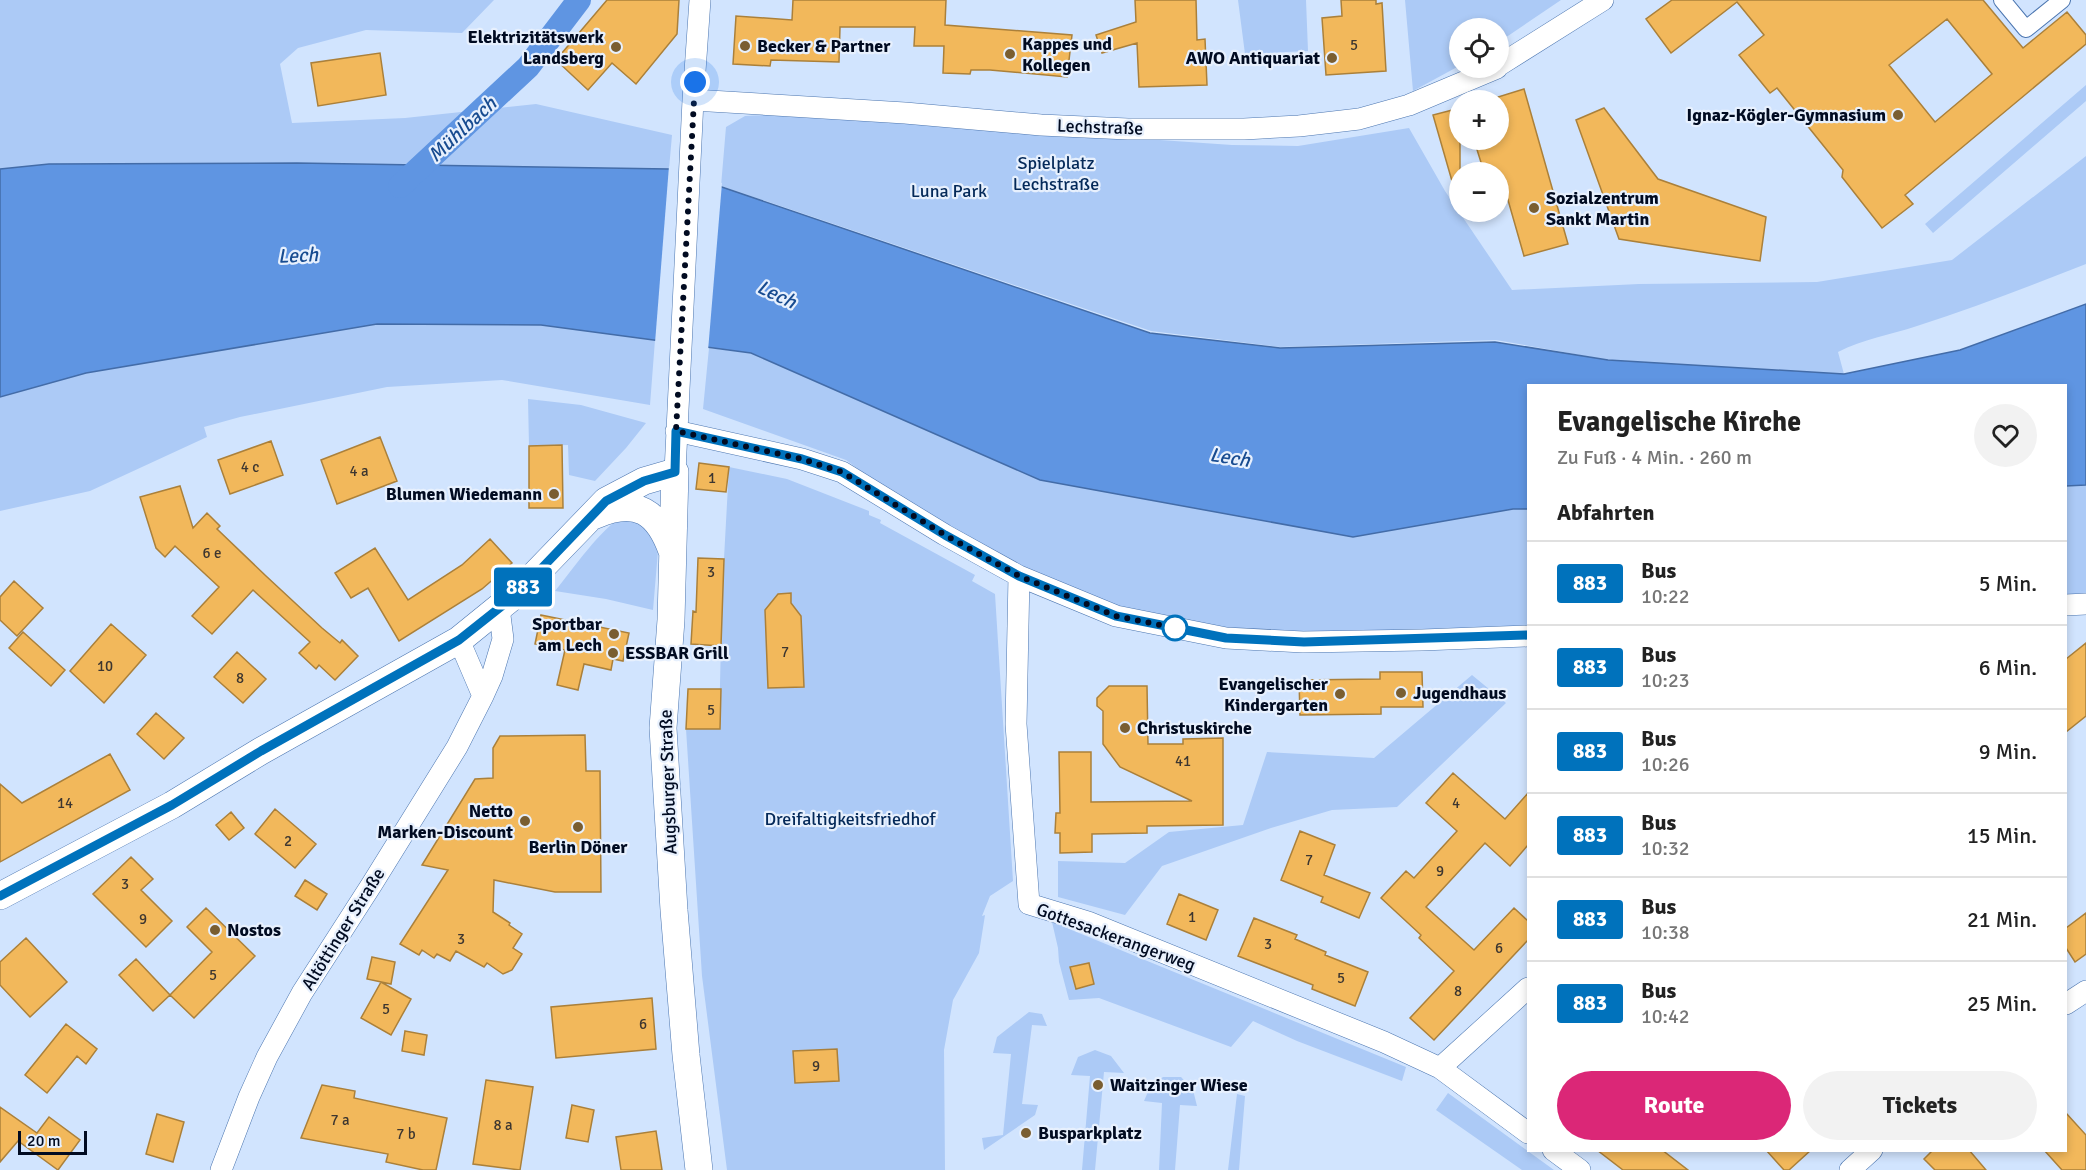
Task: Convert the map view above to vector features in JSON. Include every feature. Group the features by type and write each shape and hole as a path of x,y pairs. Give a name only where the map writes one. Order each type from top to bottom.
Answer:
{"street":[{"name":"Augsburger Straße","path":"699,1170 686,1055 675,921 663,728 672,620 676,431 700,0"},
{"name":"Lechstraße","path":"1509,60 1604,0"},
{"path":"2002,0 2026,29 2062,0"},
{"name":"Lechstraße","path":"693,100 1084,127 1244,129 1359,119 1409,105 1472,78"},
{"path":"676,431 802,459 842,472 945,535 1019,576 1116,616 1226,638 1304,642 1527,636"},
{"path":"1,894 172,805 261,751 459,640 517,594 606,501 629,488 675,472"},
{"path":"590,518 607,510 627,508 643,510 657,521 673,554"},
{"name":"Gottesackerangerweg","path":"1019,576 1016,724 1029,904 1088,922 1384,1042 1440,1068"},
{"path":"2067,605 2086,604"},
{"name":"Altöttinger Straße","path":"221,1170 258,1077 302,993 458,747 492,676 503,639 500,608"},
{"path":"459,640 483,696"},
{"path":"1527,989 1440,1068 1527,1131"},
{"path":"2067,1003 2086,991"},
{"path":"1556,1152 1580,1170"},
{"path":"1850,1170 1870,1152"}],"green space":[{"path":"0,0 494,0 462,33 366,30 298,48 280,64 292,123 405,118 536,104 672,135 669,169 297,163 49,164 0,169"},
{"path":"1238,0 1306,0 1308,51 1245,54"},
{"path":"1405,0 1561,0 1509,35 1509,18 1449,18 1449,71 1413,91"},
{"path":"2086,85 2086,101 1933,233 1925,224"},
{"name":"Luna Park","path":"783,114 1232,145 1298,146 1409,128 1449,197 1449,222 1466,222 1512,290 1639,284 1817,282 1952,260 2086,156 2086,264 1960,312 1867,340 1838,352 1844,374 1608,360 1496,340 1280,347 1151,331 721,186 726,127 745,116"},
{"path":"377,324 541,325 655,340 650,405 502,380 387,387 240,417 204,427 207,437 90,491 0,511 0,397 86,373"},
{"path":"709,348 751,353 1513,509 1527,509 1527,628 1310,634 1232,629 1163,621 1078,596 906,505 846,460 703,409"},
{"path":"528,399 581,405 646,423 595,481 569,475 568,445 529,446"},
{"name":"Dreifaltigkeitsfriedhof","path":"729,467 787,479 869,511 869,515 881,520 880,523 975,575 972,581 995,594 1013,881 990,896 982,916 985,915 979,953 953,1000 944,1050 945,1170 727,1170 702,976 686,729 719,729 722,595"},
{"path":"2086,485 2086,597 2067,598 2067,486"},
{"path":"626,513 659,539 653,610 606,599 555,591 597,539"},
{"path":"1472,675 1506,703 1397,807 1332,810 1271,828 1162,866 1125,915 1058,897 1058,861 1125,863 1169,832 1243,825 1267,752 1374,758"},
{"path":"1052,922 1406,1067 1402,1081 1297,1041 1253,1021 1231,1047 1099,998 1069,1000"},
{"path":"1029,1012 1042,1014 1047,1026 1032,1025 1022,1104 1038,1105 1035,1115 984,1150 982,1138 1003,1135 1011,1054 993,1053 997,1037"},
{"path":"1095,1050 1111,1056 1124,1073 1104,1072 1095,1170 1082,1170 1090,1076 1071,1075 1078,1057"},
{"path":"1163,1077 1181,1077 1193,1090 1197,1106 1180,1105 1175,1170 1159,1170 1162,1103 1144,1101 1150,1087"},
{"path":"1448,1093 1554,1170 1522,1170 1436,1110"},
{"path":"1237,1094 1245,1096 1239,1170 1228,1170"}],"water":[{"name":"Lech","path":"297,163 669,169 1150,333 1280,348 1495,342 1608,360 1844,374 1960,350 2086,304 2086,485 2067,486 2067,384 1527,384 1527,509 1513,509 1353,537 1040,480 751,353 541,325 377,324 86,373 0,397 0,169 49,164"}],"pier":[{"path":"669,166 722,183 708,351 655,343"}],"building":[{"name":"Elektrizitätswerk Landsberg","path":"607,0 679,0 677,34 636,84 612,63 588,90 556,60"},
{"path":"793,0 946,0 945,25 1072,35 1067,77 990,70 971,70 970,74 943,73 944,46 914,46 915,27 840,27 839,62 771,60 770,66 733,64 736,16 792,20"},
{"path":"1135,0 1196,0 1197,40 1205,39 1207,85 1139,87 1137,43 1102,53 1096,35 1136,22"},
{"path":"1341,0 1376,0 1376,4 1382,3 1386,71 1326,75 1322,18 1342,16"},
{"path":"1672,0 1983,0 2023,48 2067,12 2086,35 2086,44 1905,195 1913,204 1882,228 1842,177 1843,170 1777,88 1770,93 1739,55 1764,35 1737,2 1671,53 1646,19","holes":["1947,19 1992,74 1935,122 1889,65"]},
{"path":"380,53 386,95 318,106 311,63"},
{"name":"Sozialzentrum Sankt Martin","path":"1524,89 1568,244 1524,256 1509,204 1509,162 1481,162 1477,150 1509,150 1509,94"},
{"path":"1604,108 1658,179 1766,217 1760,261 1619,239 1576,120"},
{"path":"1449,111 1449,150 1460,150 1460,162 1449,162 1449,171 1433,115"},
{"path":"380,437 397,481 337,504 321,460"},
{"path":"271,441 283,475 230,494 218,460"},
{"path":"562,445 563,508 529,508 529,446"},
{"path":"699,463 729,467 726,492 696,489"},
{"path":"180,486 193,528 207,513 220,526 217,529 266,576 322,628 340,643 342,640 358,656 335,680 319,665 316,669 299,653 310,642 253,590 212,634 192,616 219,587 175,546 165,557 156,548 140,497"},
{"path":"490,539 512,563 482,589 399,641 368,588 351,598 335,573 375,548 408,600 462,565"},
{"path":"698,558 724,559 721,646 691,644 693,611 696,612"},
{"path":"14,581 43,608 17,636 0,620 0,597"},
{"path":"791,593 791,603 801,616 804,687 768,688 765,610 778,594"},
{"path":"541,615 629,633 623,661 613,659 611,670 584,664 578,690 557,685 565,650 535,644"},
{"path":"111,624 146,655 104,703 70,671"},
{"path":"23,632 65,670 51,686 9,648"},
{"path":"2086,643 2086,716 2067,731 2067,658"},
{"path":"237,652 266,679 243,703 214,677"},
{"name":"Evangelischer Kindergarten","path":"1380,672 1422,672 1423,707 1381,707 1381,714 1300,715 1299,680 1380,679"},
{"path":"1109,686 1147,686 1148,744 1183,744 1183,739 1223,738 1223,825 1147,826 1147,833 1092,834 1092,852 1060,853 1060,833 1055,833 1056,813 1060,813 1059,752 1091,752 1091,802 1192,801 1120,767 1103,744 1103,711 1097,706 1097,698"},
{"path":"688,689 721,689 720,729 686,729"},
{"path":"156,713 184,738 164,759 137,734"},
{"name":"Netto Marken-Discount","path":"585,735 586,771 600,771 601,892 555,892 494,880 493,912 522,934 513,948 522,954 512,970 503,974 487,963 484,967 456,951 450,961 437,954 434,958 422,950 419,955 400,944 448,870 422,865 475,779 493,778 493,748 500,736"},
{"path":"110,754 130,790 0,862 0,784 22,803"},
{"path":"1453,773 1505,819 1527,794 1527,846 1510,866 1485,843 1426,907 1474,950 1514,908 1527,920 1527,941 1434,1040 1410,1018 1454,971 1419,938 1421,935 1381,898 1406,871 1414,878 1457,831 1426,803"},
{"path":"275,809 316,844 295,868 255,834"},
{"path":"231,812 244,828 229,840 216,825"},
{"path":"1300,831 1335,845 1324,875 1370,893 1359,918 1321,902 1323,897 1281,880"},
{"path":"131,857 153,879 141,890 172,921 146,947 93,894"},
{"path":"305,880 327,894 317,910 295,896"},
{"path":"1179,894 1218,910 1206,940 1167,924"},
{"path":"206,908 255,956 194,1018 170,995 212,952 187,927"},
{"path":"2086,913 2086,954 2075,962 2067,950 2067,927"},
{"path":"1254,918 1297,935 1295,939 1326,952 1325,955 1368,972 1355,1006 1312,989 1313,985 1238,956"},
{"path":"26,938 67,982 30,1017 0,985 0,962"},
{"path":"372,957 395,962 391,984 367,979"},
{"path":"136,959 170,995 153,1011 119,975"},
{"path":"1089,963 1094,984 1076,989 1070,967"},
{"path":"381,982 411,999 391,1035 361,1018"},
{"path":"652,998 656,1049 556,1058 551,1007"},
{"path":"66,1024 97,1049 86,1064 77,1056 47,1093 25,1075"},
{"path":"405,1031 427,1035 424,1055 402,1051"},
{"path":"837,1049 839,1081 795,1083 793,1051"},
{"path":"486,1080 533,1087 520,1170 473,1164"},
{"path":"322,1085 355,1091 354,1098 447,1118 436,1170 423,1170 386,1162 388,1154 301,1138"},
{"path":"572,1105 594,1110 588,1142 566,1138"},
{"path":"0,1107 37,1133 49,1117 80,1140 58,1170 18,1141 0,1162"},
{"path":"157,1114 184,1122 173,1162 146,1154"},
{"path":"2067,1114 2086,1135 2086,1170 2062,1170 2046,1152 2067,1152"},
{"path":"656,1131 662,1170 621,1170 616,1137"},
{"path":"1600,1152 1665,1152 1688,1170 1623,1170"},
{"path":"1768,1152 1809,1152 1789,1170 1784,1170"},
{"path":"1931,1152 1971,1152 1986,1170 1935,1170 1924,1159"}],"waterway":[{"name":"Mühlbach","path":"400,186 528,67 579,0"}],"bus line":[{"name":"883","path":"0,896 172,805 261,751 459,640 517,594 606,501 644,481 675,472 676,431 802,459 842,472 945,535 1019,576 1116,616 1226,638 1304,642 1527,635"}],"place":[{"name":"Becker & Partner","path":"745,46"},
{"name":"Elektrizitätswerk Landsberg","path":"616,47"},
{"name":"Kappes und Kollegen","path":"1010,54"},
{"name":"AWO Antiquariat","path":"1332,58"},
{"name":"Ignaz-Kögler-Gymnasium","path":"1898,115"},
{"name":"Sozialzentrum Sankt Martin","path":"1534,208"},
{"name":"Blumen Wiedemann","path":"554,494"},
{"name":"Sportbar am Lech","path":"614,634"},
{"name":"ESSBAR Grill","path":"613,653"},
{"name":"Jugendhaus","path":"1401,693"},
{"name":"Evangelischer Kindergarten","path":"1340,694"},
{"name":"Christuskirche","path":"1125,728"},
{"name":"Netto Marken-Discount","path":"525,821"},
{"name":"Berlin Döner","path":"578,827"},
{"name":"Nostos","path":"215,930"},
{"name":"Waitzinger Wiese","path":"1098,1085"},
{"name":"Busparkplatz","path":"1026,1133"}],"route":[{"path":"695,82 676,431 802,459 842,472 945,535 1019,576 1116,616 1175,628"}],"park label":[{"name":"Spielplatz Lechstraße","path":"1056,174"}]}
